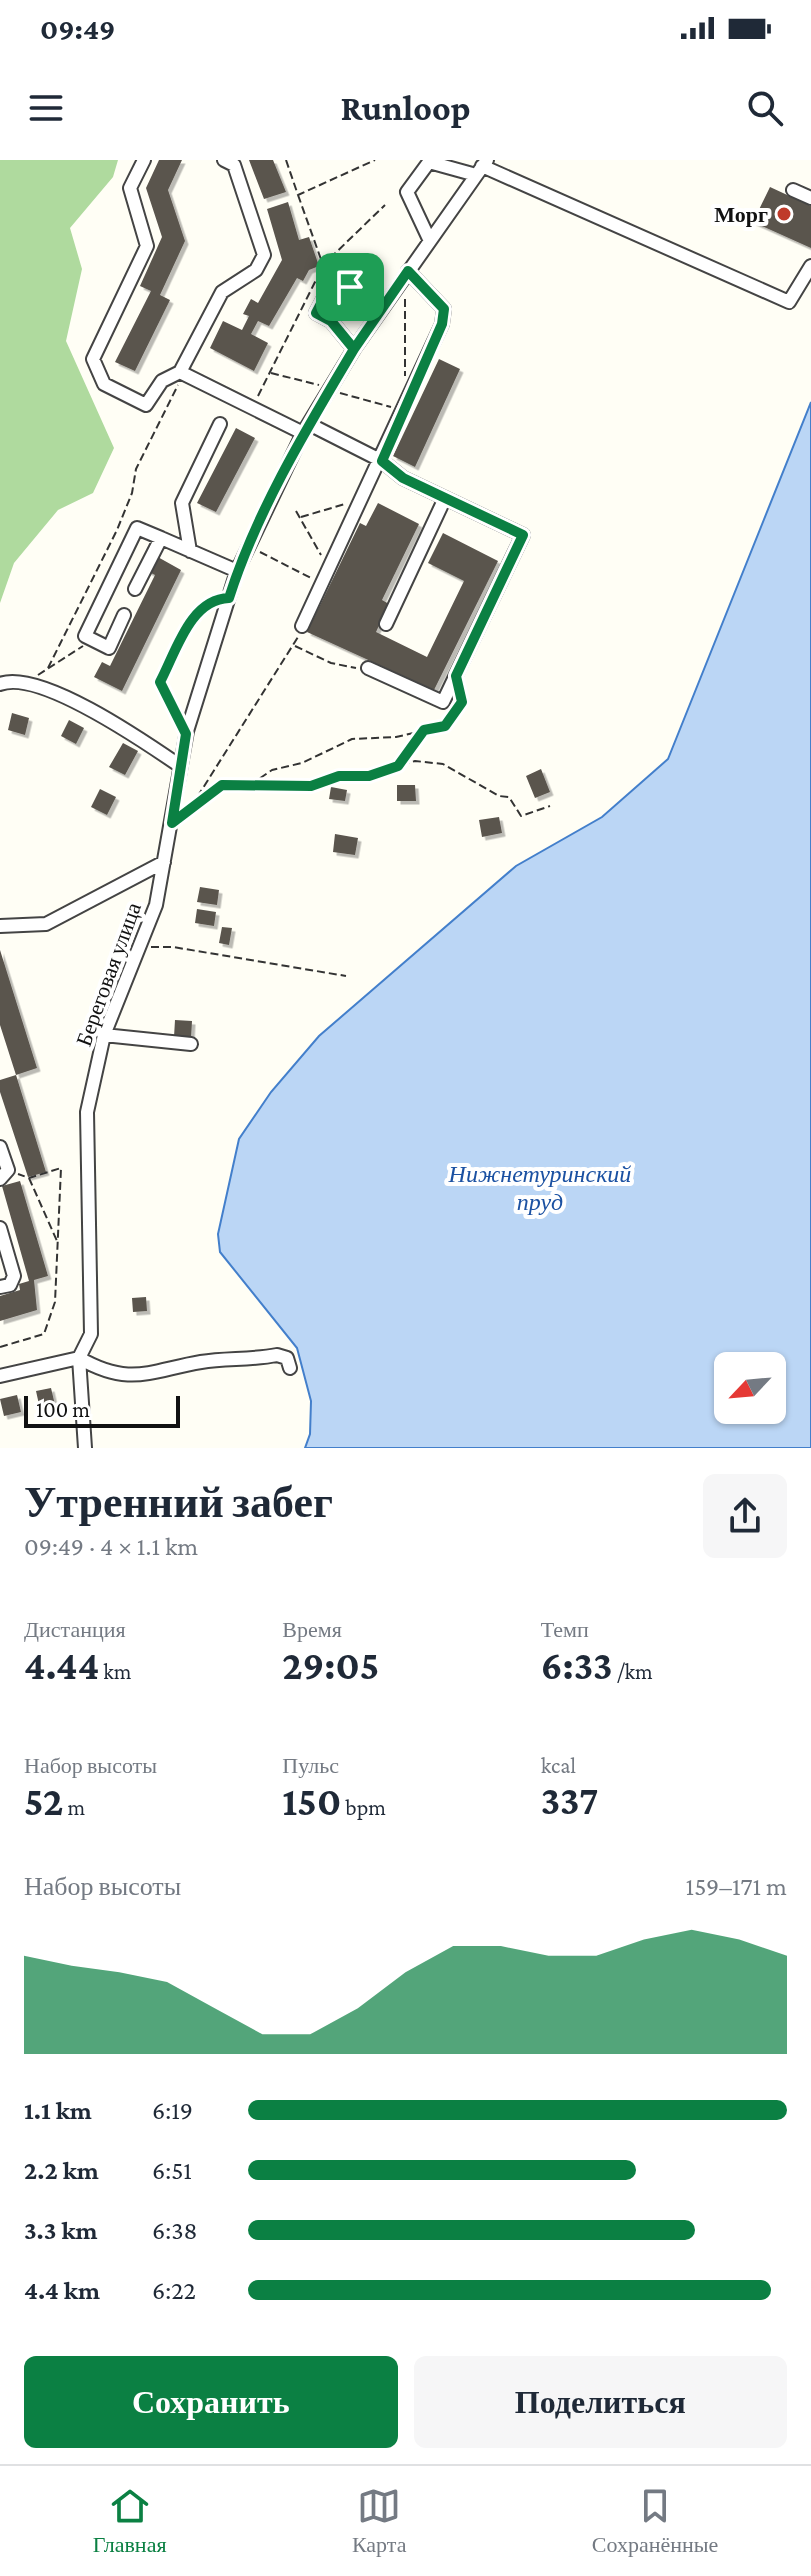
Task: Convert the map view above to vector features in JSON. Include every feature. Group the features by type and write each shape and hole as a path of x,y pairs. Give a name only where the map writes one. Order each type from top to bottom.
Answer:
{"street":[{"path":"144,160 130,188 147,246 93,359 104,384 146,405 162,381 180,372 222,292 256,270 264,255 234,165 224,160"},
{"path":"430,241 407,192 429,162 482,167 789,302 811,266"},
{"name":"Береговая улица","path":"85,1448 79,1358 91,1334 87,1112 104,1035 142,948 164,862 186,734 237,571 306,428 354,349 482,167"},
{"path":"793,190 811,198"},
{"path":"302,626 382,461 442,324 444,309 407,273"},
{"path":"331,321 354,349"},
{"path":"180,372 253,408 382,461 403,478 523,535 443,702 368,668"},
{"path":"190,551 182,503 220,424"},
{"path":"386,624 445,498"},
{"path":"124,615 109,648 85,636 137,528 237,571"},
{"path":"135,589 161,538"},
{"path":"0,684 40,686 122,726 180,766"},
{"path":"0,926 46,924 164,862"},
{"path":"104,1035 191,1044"},
{"path":"0,1147 4,1175"},
{"path":"0,1228 14,1276 10,1285 0,1287"},
{"path":"0,1376 79,1358 111,1374 133,1377 202,1362 277,1355 287,1358 290,1368"}],"path":[{"path":"286,160 323,265"},
{"path":"298,195 375,160"},
{"path":"253,408 323,265 385,205"},
{"path":"406,406 407,273"},
{"path":"48,668 117,530 132,493 136,469 176,394 180,372"},
{"path":"300,517 363,499"},
{"path":"296,511 329,570"},
{"path":"186,734 160,682 198,610 215,599 229,598"},
{"path":"190,808 294,645 302,626"},
{"path":"24,684 92,640"},
{"path":"294,645 331,663 362,671 368,668"},
{"path":"249,785 272,770 302,763 352,739 396,737 445,726 462,702 456,676"},
{"path":"398,766 424,730"},
{"path":"172,823 222,785 311,786 339,776 369,776 415,761 443,764 499,796 509,797 521,816 550,806"},
{"path":"142,948 173,947 346,976"},
{"path":"0,1347 44,1334 55,1302 61,1168 29,1178 4,1175"},
{"path":"29,1178 58,1242"}],"green space":[{"path":"0,160 118,160 113,177 70,228 82,269 66,341 114,448 93,493 58,510 14,563 0,603"}],"water":[{"name":"Нижнетуринский пруд","path":"811,402 811,1448 305,1448 310,1434 311,1401 297,1348 220,1252 218,1234 239,1139 271,1092 319,1036 516,866 602,817 668,759"}],"building":[{"path":"159,160 182,160 168,190 185,241 160,295 170,300 135,371 115,362 151,291 140,286 162,237 146,188"},
{"path":"249,160 273,160 286,192 264,199"},
{"name":"Морг","path":"770,187 811,206 811,248 753,222"},
{"path":"288,202 299,240 309,237 319,266 309,270 303,281 297,278 269,326 258,321 251,334 268,343 254,371 210,348 223,321 242,330 249,316 243,314 251,299 258,303 282,260 267,209"},
{"path":"439,359 460,369 415,467 393,456"},
{"path":"236,428 255,438 216,512 197,503"},
{"path":"378,503 419,524 382,600 389,604 376,632 427,657 464,581 428,563 443,533 498,561 434,690 307,632 360,523 366,526"},
{"path":"156,556 181,570 122,691 94,677 102,662 110,666 155,575 147,571"},
{"path":"12,713 29,718 25,735 8,730"},
{"path":"69,720 84,728 76,744 61,736"},
{"path":"123,743 138,751 125,775 109,767"},
{"path":"541,769 550,792 535,798 526,776"},
{"path":"397,785 415,785 416,801 397,801"},
{"path":"331,787 347,790 345,801 329,799"},
{"path":"100,789 116,797 107,815 91,807"},
{"path":"499,817 502,833 482,837 479,820"},
{"path":"335,834 358,838 355,855 333,852"},
{"path":"200,887 219,890 217,905 197,902"},
{"path":"197,909 216,912 214,926 195,923"},
{"path":"222,927 232,928 229,945 219,943"},
{"path":"0,950 37,1068 16,1075 0,1025"},
{"path":"175,1020 192,1021 191,1038 174,1037"},
{"path":"16,1075 46,1172 28,1177 0,1092 0,1080"},
{"path":"20,1181 48,1276 34,1280 37,1310 0,1321 0,1296 20,1290 19,1284 29,1281 2,1186"},
{"path":"146,1297 147,1311 133,1312 132,1298"},
{"path":"51,1388 55,1405 40,1409 36,1391"},
{"path":"17,1395 21,1412 4,1416 0,1399"}],"place":[{"name":"Морг","path":"784,214"}],"route":[{"path":"350,287 331,321 354,349 303,433 237,571 229,598 215,599 198,610 160,682 186,734 172,823 222,785 311,786 339,776 369,776 398,766 424,730 445,726 462,702 456,676 523,535 403,478 382,461 442,324 444,309 408,271 354,349 331,321 316,313 334,279 350,287"}]}
